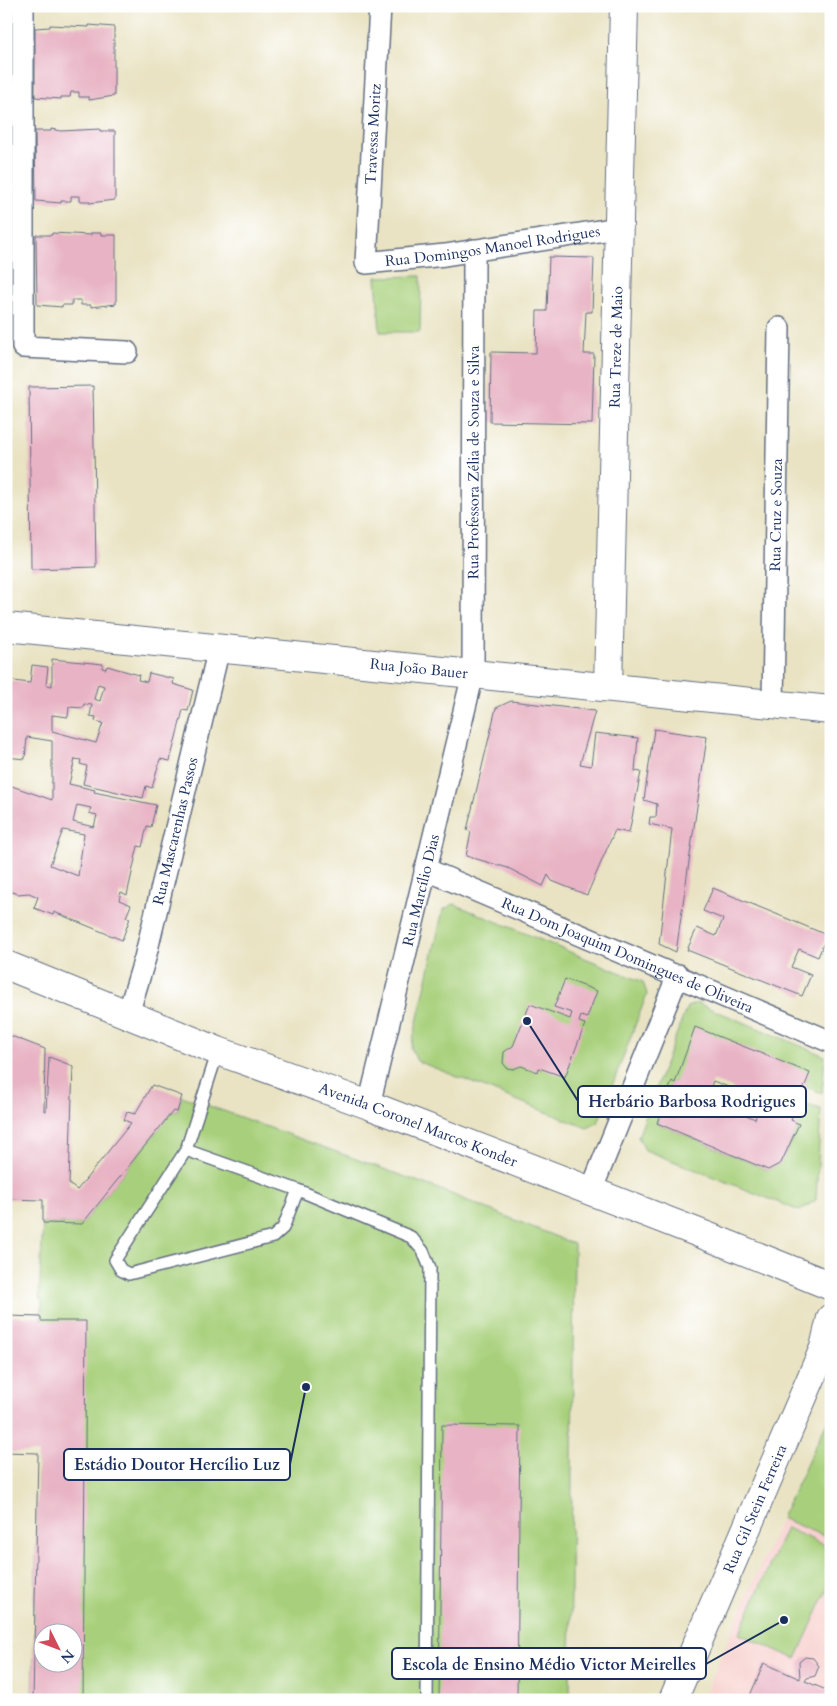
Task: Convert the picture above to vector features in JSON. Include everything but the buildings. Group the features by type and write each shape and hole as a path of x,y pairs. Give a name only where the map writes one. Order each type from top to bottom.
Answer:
{"street":[{"path":"23,6 23,347 127,352"},
{"name":"Travessa Moritz","path":"366,263 380,6"},
{"name":"Rua Treze de Maio","path":"608,687 624,6"},
{"name":"Rua Domingos Manoel Rodrigues","path":"366,263 474,250 618,228"},
{"name":"Rua Professora Zélia de Souza e Silva","path":"473,674 474,250"},
{"name":"Rua Cruz e Souza","path":"773,703 779,328"},
{"name":"Rua João Bauer","path":"6,627 831,710"},
{"name":"Rua Mascarenhas Passos","path":"128,1014 145,958 219,648"},
{"name":"Rua Marcílio Dias","path":"369,1105 473,674"},
{"name":"Rua Dom Joaquim Domingues de Oliveira","path":"425,870 678,975 831,1042"},
{"name":"Avenida Coronel Marcos Konder","path":"6,965 218,1051 369,1105 831,1286"},
{"path":"591,1191 678,975"},
{"name":"Rua Gil Stein Ferreira","path":"673,1700 824,1348 831,1318"}],"lane":[{"path":"218,1051 186,1150 116,1260 121,1270 129,1274 273,1237 284,1228 298,1190"},
{"path":"186,1150 298,1190 411,1237 423,1251 430,1268 427,1700"}],"shaded area":[{"path":"781,1518 831,1539 831,1700 702,1700"}],"green space":[{"path":"421,276 420,332 380,332 376,277"},
{"path":"454,904 643,982 647,994 598,1123 587,1128 417,1061 411,1048 443,910"},
{"path":"697,1003 825,1056 822,1093 805,1086 809,1074 672,1082 668,1092 656,1087 687,1007"},
{"path":"654,1094 665,1099 657,1123 768,1170 781,1163 799,1124 791,1120 798,1103 821,1109 816,1200 800,1211 645,1150 638,1137"},
{"path":"182,1096 436,1188 574,1244 570,1700 33,1700 34,1674 82,1674 82,1624 35,1624 42,1299 39,1299 43,1223 82,1224 173,1111 177,1112"},
{"path":"831,1413 831,1539 781,1518"},
{"path":"786,1528 831,1548 831,1581 796,1659 739,1634"}],"place":[{"name":"Herbário Barbosa Rodrigues","path":"527,1021"},
{"name":"Estádio Doutor Hercílio Luz","path":"306,1387"},
{"name":"Escola de Ensino Médio Victor Meirelles","path":"784,1620"}]}
